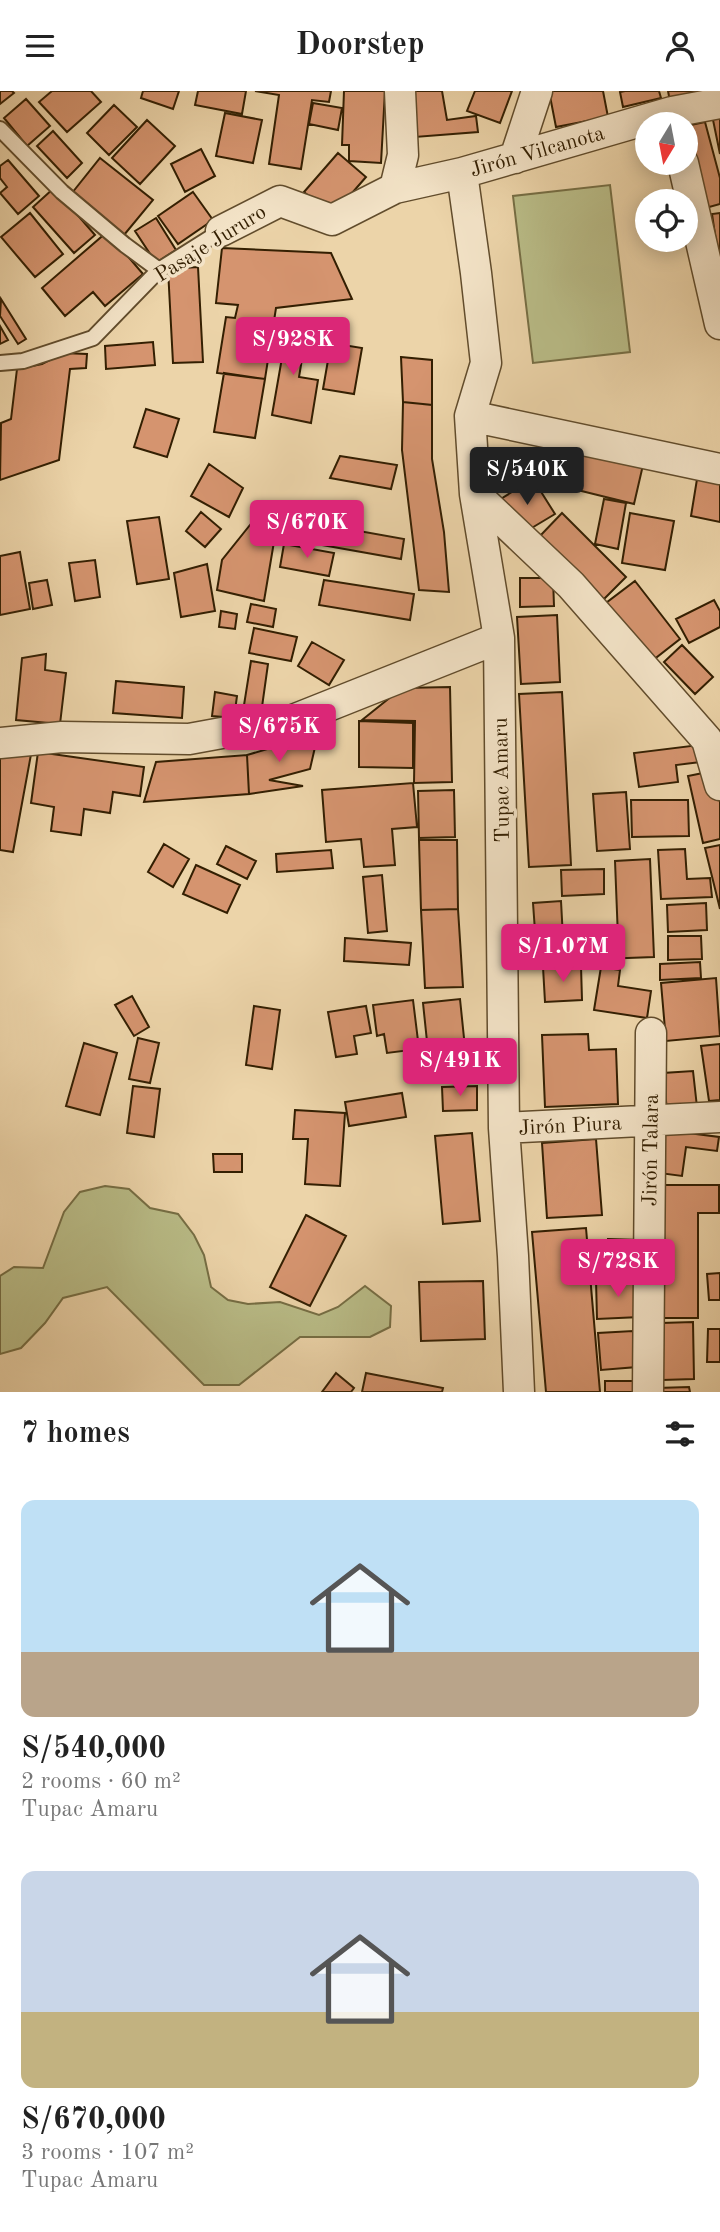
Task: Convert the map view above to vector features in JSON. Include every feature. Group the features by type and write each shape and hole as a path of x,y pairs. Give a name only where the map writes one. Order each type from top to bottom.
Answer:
{"street":[{"path":"395,188 403,155 400,91"},
{"path":"515,158 537,91"},
{"name":"Jirón Vilcanota","path":"692,112 720,103"},
{"name":"Jirón Vilcanota","path":"395,188 635,128"},
{"name":"Tupac Amaru","path":"462,173 486,363 470,416 475,495 499,638 504,1128 519,1392"},
{"path":"686,175 720,324"},
{"name":"Pasaje Jururo","path":"221,232 280,201 332,220 395,188"},
{"path":"470,416 720,469"},
{"path":"475,495 570,585 707,740 720,785"},
{"path":"0,743 62,737 188,739 293,720 499,638"},
{"name":"Jirón Talara","path":"648,1392 651,1033"},
{"name":"Jirón Piura","path":"504,1128 720,1117"}],"lane":[{"path":"0,129 62,192 159,270"},
{"name":"Pasaje Jururo","path":"0,363 23,361 93,338 159,270 221,232"}],"green space":[{"path":"610,185 630,352 533,363 513,196"},
{"path":"105,1186 129,1189 150,1208 178,1214 194,1235 204,1255 211,1287 228,1300 248,1304 280,1302 319,1315 338,1307 365,1286 391,1306 390,1327 370,1337 300,1337 239,1385 204,1385 107,1287 63,1298 45,1323 21,1348 0,1354 0,1276 14,1267 43,1268 64,1212 80,1192"}],"building":[{"path":"0,91 12,91 14,93 0,104"},
{"path":"52,91 91,91 101,102 67,132 39,102"},
{"path":"143,91 179,91 173,109 141,98"},
{"path":"198,91 246,91 242,114 195,105"},
{"path":"255,91 331,91 329,102 312,100 301,169 269,164 279,95"},
{"path":"344,91 385,91 381,163 349,161 349,145 342,145"},
{"path":"411,91 442,91 447,120 476,116 478,132 415,137"},
{"path":"475,91 512,91 500,123 467,111"},
{"path":"549,91 603,91 608,117 556,127"},
{"path":"659,91 661,98 623,107 620,92"},
{"path":"668,91 720,91 672,112"},
{"path":"26,99 50,126 27,146 4,118"},
{"path":"313,103 342,108 338,130 309,124"},
{"path":"114,105 137,127 109,155 87,133"},
{"path":"225,113 262,120 253,163 216,156"},
{"path":"720,113 720,154 712,115"},
{"path":"147,120 175,146 140,184 112,158"},
{"path":"705,122 720,178 720,204 702,209 693,175 698,175 698,123"},
{"path":"53,131 82,163 67,178 37,146"},
{"path":"201,149 215,176 185,192 171,164"},
{"path":"338,153 366,177 332,216 304,192"},
{"path":"100,158 153,200 124,235 72,193"},
{"path":"8,160 39,196 18,214 0,193 7,187 0,178 0,166"},
{"path":"54,188 95,235 74,253 33,207"},
{"path":"193,192 213,220 178,244 158,216"},
{"path":"30,213 63,254 35,277 1,237"},
{"path":"720,213 720,261 719,262 712,214"},
{"path":"156,218 176,250 156,263 135,231"},
{"path":"107,232 143,274 105,306 93,292 65,316 42,288"},
{"path":"222,248 331,253 352,299 276,308 265,379 217,373 226,317 235,318 238,305 216,303"},
{"path":"198,267 203,362 173,363 168,269"},
{"path":"1,299 26,339 18,344 0,316"},
{"path":"276,324 307,329 299,377 318,380 311,423 272,415 283,352 272,350"},
{"path":"0,326 8,340 0,344"},
{"path":"153,342 155,365 106,369 105,346"},
{"path":"331,343 362,348 354,394 323,389"},
{"path":"63,353 87,354 86,368 70,369 59,460 0,480 1,423 11,419 17,369 42,364"},
{"path":"401,357 432,360 432,405 403,402"},
{"path":"224,373 265,379 255,438 214,432"},
{"path":"403,402 432,405 432,459 444,532 449,592 419,590 402,450"},
{"path":"146,409 179,419 167,457 134,447"},
{"path":"543,440 643,465 634,504 533,479"},
{"path":"340,456 397,465 391,489 330,478"},
{"path":"209,464 243,488 229,517 191,496"},
{"path":"698,473 720,477 720,522 691,516"},
{"path":"533,479 555,514 520,535 499,500"},
{"path":"604,499 626,503 618,549 595,544"},
{"path":"201,512 221,529 205,547 186,531"},
{"path":"562,513 626,577 603,600 539,537"},
{"path":"630,513 674,521 665,570 622,563"},
{"path":"159,517 169,579 137,584 127,521"},
{"path":"292,519 404,539 401,559 288,539"},
{"path":"254,520 277,524 264,601 217,590 222,560"},
{"path":"284,544 334,553 329,576 280,567"},
{"path":"20,552 30,609 0,615 0,556"},
{"path":"95,560 100,597 75,601 69,563"},
{"path":"207,564 215,611 181,617 174,573"},
{"path":"520,578 553,578 554,606 520,607"},
{"path":"47,580 52,605 33,609 29,583"},
{"path":"324,580 414,594 410,620 319,605"},
{"path":"635,581 680,639 648,664 602,606"},
{"path":"714,600 720,611 720,627 689,643 676,619"},
{"path":"251,604 276,609 273,627 247,622"},
{"path":"221,611 237,614 235,629 219,627"},
{"path":"557,615 560,682 521,684 517,617"},
{"path":"254,628 297,637 291,661 249,653"},
{"path":"312,642 344,660 329,685 298,666"},
{"path":"682,645 713,677 695,694 664,662"},
{"path":"46,654 45,670 66,673 60,724 16,720 22,658"},
{"path":"251,661 268,664 262,707 244,705"},
{"path":"116,681 184,687 182,718 113,713"},
{"path":"450,687 452,782 414,783 415,721 362,720 402,688"},
{"path":"215,692 237,696 234,718 212,716"},
{"path":"562,692 571,865 529,867 519,694"},
{"path":"359,721 413,723 413,768 359,767"},
{"path":"318,734 310,769 269,780 303,786 249,794 247,755"},
{"path":"0,743 32,749 13,852 0,850"},
{"path":"707,744 709,761 676,765 678,782 639,787 634,753"},
{"path":"38,752 144,767 140,796 113,792 110,813 84,809 81,835 51,831 54,807 31,803"},
{"path":"247,755 249,794 144,802 156,762"},
{"path":"713,771 720,802 720,839 703,843 688,776"},
{"path":"413,783 417,827 392,829 395,865 364,867 361,839 326,842 322,790"},
{"path":"454,790 455,837 419,838 418,791"},
{"path":"626,792 630,849 597,851 593,794"},
{"path":"631,800 688,800 689,836 632,837"},
{"path":"419,840 457,840 458,909 421,910"},
{"path":"164,844 189,859 173,887 148,872"},
{"path":"720,845 720,909 705,848"},
{"path":"226,846 256,861 247,879 217,864"},
{"path":"685,849 687,879 710,878 712,897 661,899 658,850"},
{"path":"331,850 333,868 277,872 276,854"},
{"path":"650,859 654,957 573,960 572,940 618,938 615,861"},
{"path":"196,865 240,885 227,913 183,894"},
{"path":"604,869 604,894 562,896 561,870"},
{"path":"382,875 387,931 368,933 363,877"},
{"path":"561,901 564,957 537,959 533,903"},
{"path":"706,903 707,930 668,932 667,905"},
{"path":"458,909 463,987 425,988 421,910"},
{"path":"668,936 701,936 702,959 668,960"},
{"path":"345,938 411,943 409,965 344,961"},
{"path":"700,962 701,978 660,980 660,964"},
{"path":"581,966 582,1000 545,1002 543,967"},
{"path":"601,967 620,970 618,986 651,991 647,1018 594,1010"},
{"path":"716,978 720,1036 666,1041 661,983"},
{"path":"132,996 149,1027 134,1036 115,1005"},
{"path":"460,999 468,1077 431,1080 423,1003"},
{"path":"413,1000 419,1049 387,1053 384,1034 377,1036 373,1005"},
{"path":"254,1006 280,1010 272,1069 246,1065"},
{"path":"366,1006 371,1033 354,1036 357,1054 336,1057 328,1012"},
{"path":"588,1034 589,1050 616,1049 618,1104 545,1107 542,1035"},
{"path":"138,1038 159,1043 150,1083 129,1079"},
{"path":"84,1043 117,1053 100,1115 66,1106"},
{"path":"720,1044 720,1100 709,1101 701,1046"},
{"path":"693,1071 697,1107 667,1110 663,1073"},
{"path":"133,1086 160,1089 154,1137 127,1133"},
{"path":"477,1086 477,1110 443,1111 442,1087"},
{"path":"402,1093 406,1117 349,1126 345,1102"},
{"path":"295,1110 345,1113 340,1186 305,1184 308,1139 293,1139"},
{"path":"665,1130 719,1137 717,1151 686,1147 682,1176 659,1173"},
{"path":"472,1133 480,1221 443,1224 435,1136"},
{"path":"596,1139 602,1215 547,1218 542,1143"},
{"path":"213,1154 242,1154 242,1172 214,1172"},
{"path":"664,1185 719,1185 719,1213 698,1213 698,1318 664,1318"},
{"path":"306,1215 346,1236 310,1306 270,1287"},
{"path":"586,1228 600,1392 546,1392 532,1232"},
{"path":"608,1239 640,1240 640,1267 607,1268"},
{"path":"720,1273 720,1300 709,1300 707,1274"},
{"path":"639,1279 640,1317 597,1319 596,1280"},
{"path":"483,1281 485,1339 421,1341 419,1282"},
{"path":"693,1322 694,1379 662,1380 661,1323"},
{"path":"708,1329 720,1329 720,1362 707,1362"},
{"path":"633,1331 637,1367 601,1370 598,1333"},
{"path":"336,1373 354,1388 351,1392 322,1392"},
{"path":"366,1373 443,1388 442,1392 362,1392"},
{"path":"605,1381 640,1381 640,1392 605,1392"},
{"path":"689,1387 690,1392 657,1392 657,1388"}]}
